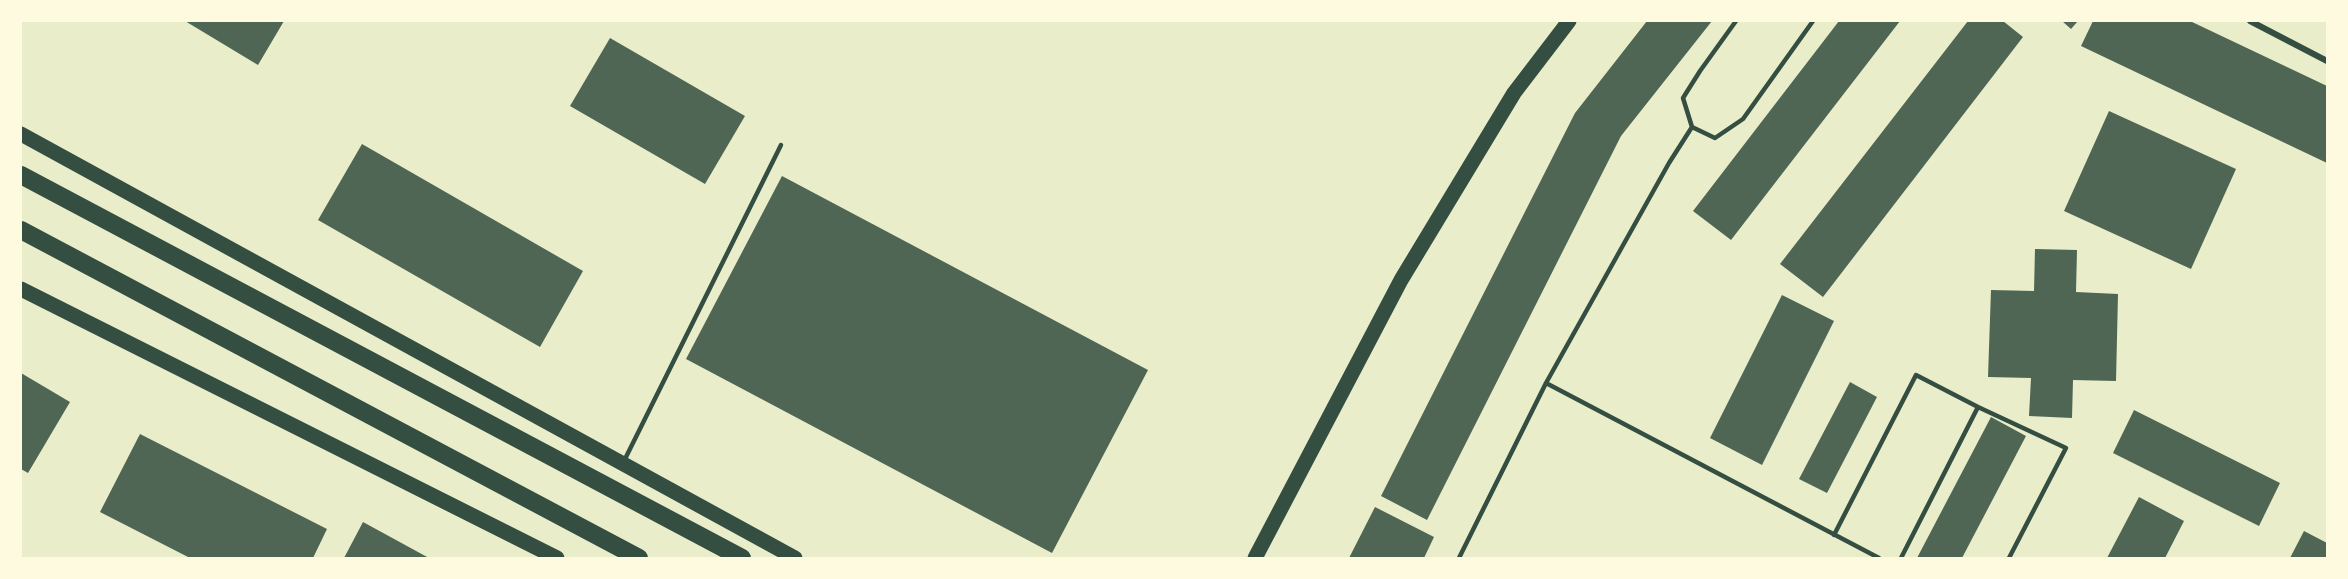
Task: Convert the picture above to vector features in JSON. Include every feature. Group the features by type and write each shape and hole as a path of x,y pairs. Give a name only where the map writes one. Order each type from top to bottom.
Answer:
{"highway":[{"path":"21,176 742,558"},
{"path":"21,230 639,558"}],"main road":[{"path":"1255,558 1401,280 1514,93 1569,21"},
{"path":"21,134 795,558"},
{"path":"21,289 557,558"}],"street":[{"path":"2250,21 2327,60"}],"lane":[{"path":"1736,21 1683,98 1692,127 1714,138 1743,119 1813,21"},
{"path":"1459,558 1546,383 1669,163 1692,127"},
{"path":"622,464 782,145"},
{"path":"1834,535 1916,375 2066,448 2009,558"},
{"path":"1546,383 1879,558"},
{"path":"1901,558 1978,407"}],"building":[{"path":"185,21 284,21 258,65"},
{"path":"1647,21 1712,21 1621,136 1427,520 1381,496 1575,113"},
{"path":"1839,21 1900,21 1731,240 1693,211"},
{"path":"1968,21 2003,21 2023,37 1823,297 1780,264"},
{"path":"2062,21 2078,21 2071,29"},
{"path":"2093,21 2190,21 2327,86 2327,163 2081,46"},
{"path":"610,38 745,116 705,184 570,106"},
{"path":"2109,111 2236,169 2191,269 2064,211"},
{"path":"362,144 583,271 540,347 318,220"},
{"path":"782,176 1148,370 1052,553 686,359"},
{"path":"2035,249 2077,250 2076,292 2118,294 2116,381 2073,380 2072,418 2029,416 2031,378 1988,377 1991,290 2034,291"},
{"path":"1782,295 1834,321 1762,465 1710,438"},
{"path":"21,373 70,402 28,473 21,469"},
{"path":"1850,382 1877,397 1827,493 1799,479"},
{"path":"2134,410 2280,483 2259,526 2113,453"},
{"path":"1991,417 2026,436 1962,558 1917,558"},
{"path":"140,434 327,529 313,558 190,558 100,512"},
{"path":"2139,497 2184,521 2165,558 2107,558"},
{"path":"1375,507 1434,537 1424,558 1349,558"},
{"path":"363,522 429,558 344,558"},
{"path":"2304,531 2327,543 2327,558 2290,558"}]}
